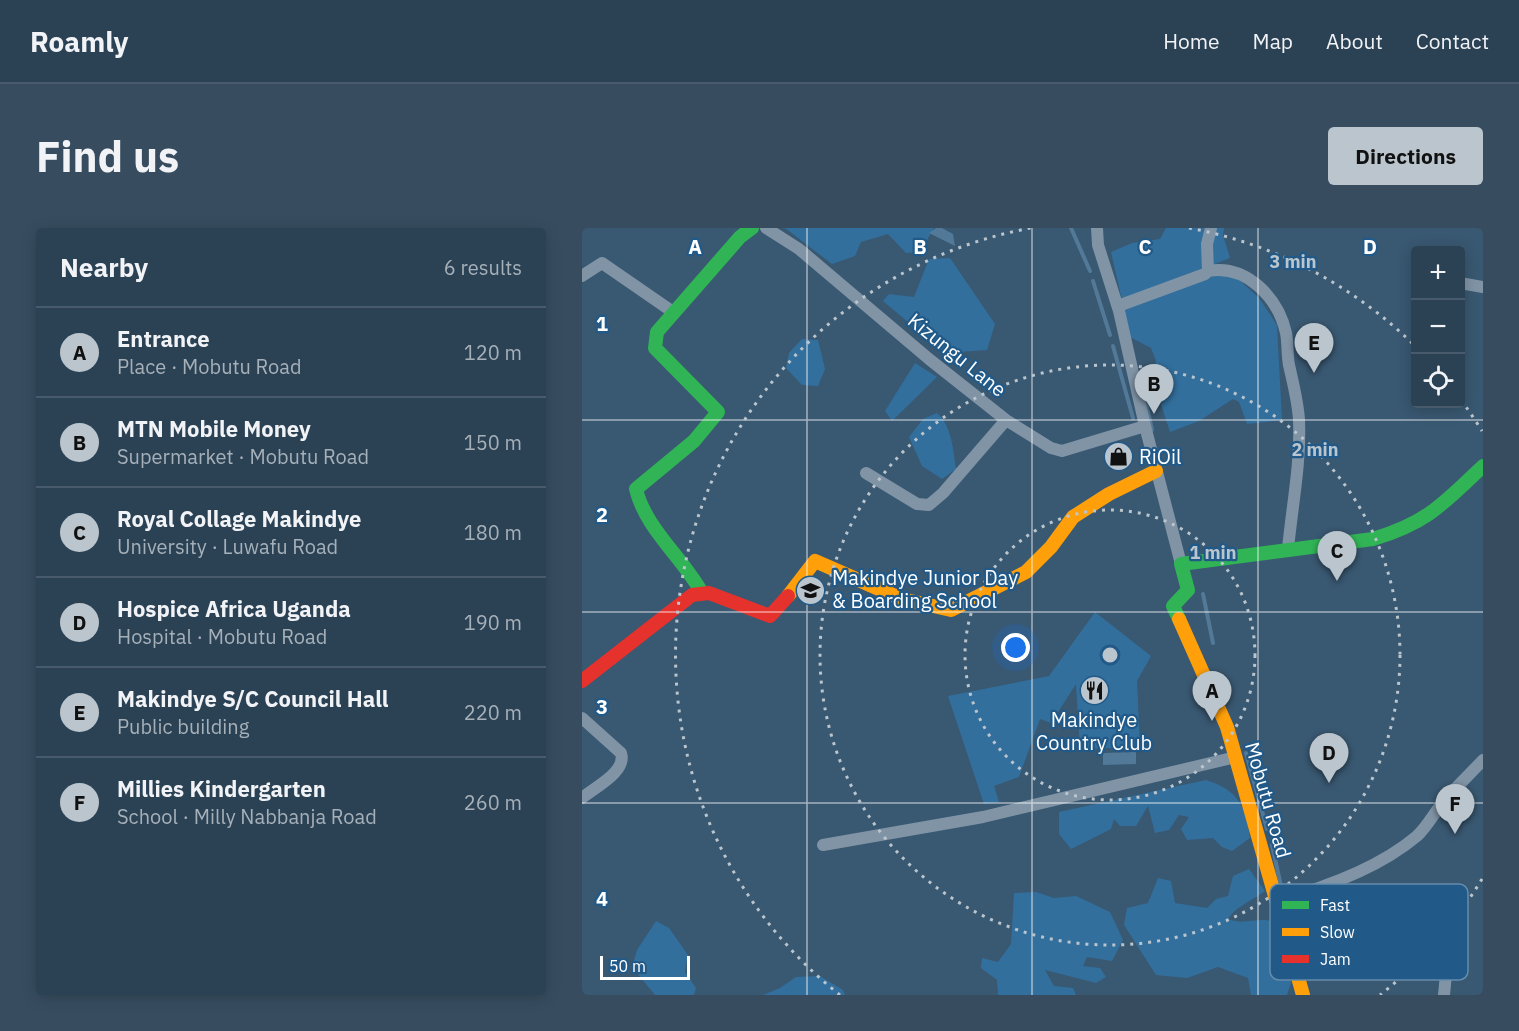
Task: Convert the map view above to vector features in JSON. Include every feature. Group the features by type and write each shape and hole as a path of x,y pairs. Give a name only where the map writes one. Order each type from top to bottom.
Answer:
{"street":[{"path":"702,593 692,575 640,507 635,494 636,489 716,419 718,412 655,348 654,341 657,332 673,312 740,237 752,228"},
{"name":"Kizungu Lane","path":"766,228 799,249 929,359 1006,420 1051,448 1062,451 1145,426"},
{"path":"1087,228 1098,245"},
{"path":"1097,228 1098,245"},
{"path":"1208,271 1207,244 1211,228"},
{"name":"Mobutu Road","path":"1098,245 1118,306 1156,471 1188,590 1173,606 1227,727 1271,884"},
{"path":"582,276 602,263 673,312"},
{"path":"1118,306 1208,271 1223,268 1235,270 1249,278 1278,310 1286,333 1299,419 1298,455 1288,549"},
{"path":"1465,284 1483,287"},
{"path":"866,472 917,504 929,505 943,494 1006,420"},
{"path":"1181,564 1373,539 1403,530 1432,514 1483,466"},
{"path":"582,681 692,595 702,593 770,616 815,561 912,602 938,610 951,610 1026,572 1051,547 1073,518 1109,494 1156,471"},
{"path":"582,718 621,753 623,760 620,768 582,798"},
{"path":"823,845 984,817 1236,757"},
{"path":"1329,884 1386,857 1418,835 1445,800 1483,760"},
{"name":"Mobutu Road","path":"1299,980 1303,995"},
{"path":"1443,995 1445,980"}],"shaded area":[{"path":"785,228 934,228 920,252 906,253 888,234 861,242 855,256 832,264"},
{"path":"936,228 942,228 953,234 955,246 929,233"},
{"path":"1166,228 1224,228 1223,235 1230,258 1122,300 1111,252 1132,243 1160,239"},
{"path":"950,258 995,324 987,350 945,353 883,301 889,294 914,297 929,259"},
{"path":"1217,274 1233,274 1259,298 1277,325 1282,420 1247,424 1239,402 1233,399 1199,421 1170,432 1152,377 1156,361 1151,348 1130,337 1124,310"},
{"path":"802,339 818,340 825,369 818,386 802,385 786,368 789,353"},
{"path":"915,363 937,377 892,421 885,411"},
{"path":"937,413 949,431 956,469 942,479 922,466 909,437 923,419"},
{"path":"1095,612 1151,656 1137,681 1140,747 1080,749 1076,684 1051,723 1040,719 1019,777 994,786 999,802 984,804 948,696 1049,676"},
{"path":"1136,752 1136,764 1103,765 1103,753"},
{"path":"1206,780 1233,794 1243,808 1250,838 1232,851 1222,847 1213,838 1187,840 1181,829 1189,817 1179,815 1169,830 1155,833 1148,806 1136,826 1120,826 1114,819 1111,829 1071,849 1059,834 1059,812"},
{"path":"1249,869 1265,891 1240,907 1228,919 1241,922 1270,921 1270,980 1290,980 1287,995 1251,995 1248,978 1218,967 1187,978 1156,975 1124,925 1127,908 1148,903 1158,878 1171,881 1175,903 1207,908 1216,899 1228,896 1233,876"},
{"path":"1036,892 1054,898 1076,896 1110,912 1123,940 1112,961 1087,957 1083,966 1100,968 1106,977 1096,983 1045,970 1054,986 1073,988 1076,995 998,995 997,980 981,968 982,958 998,962 1011,944 1014,893"},
{"path":"656,921 669,928 688,955 685,972 696,988 694,995 655,995 632,967 637,950"},
{"path":"820,976 843,990 845,995 763,995 780,988 796,977"}],"waterway":[{"path":"1071,228 1090,271"},
{"path":"1093,281 1110,335"},
{"path":"1113,346 1133,418"},
{"path":"1145,398 1152,430"},
{"path":"1203,594 1213,643"},
{"path":"1246,753 1267,829"},
{"path":"1272,845 1281,884"}],"traffic: fast":[{"path":"702,593 647,517 636,489 694,441 718,412 655,348 657,332 740,237 752,228"},
{"path":"1179,619 1173,606 1188,590 1181,564 1373,539 1392,533 1433,511 1483,466"}],"traffic: slow":[{"path":"788,596 815,561 902,599 951,610 1026,572 1051,547 1073,517 1109,494 1156,471"},
{"path":"1179,619 1227,727 1272,884"},
{"path":"1299,980 1303,995"}],"traffic: jam":[{"path":"582,681 692,595 709,593 770,616 788,596"}],"place":[{"name":"Makindye S/C Council Hall","path":"1314,373"},
{"name":"MTN Mobile Money","path":"1154,414"},
{"name":"RiOil","path":"1118,457"},
{"name":"Royal Collage Makindye","path":"1337,581"},
{"name":"Makindye Junior Day & Boarding School","path":"811,590"},
{"name":"Makindye Country Club","path":"1094,690"},
{"name":"Entrance","path":"1212,721"},
{"name":"Hospice Africa Uganda","path":"1329,783"},
{"name":"Millies Kindergarten","path":"1455,834"}]}
